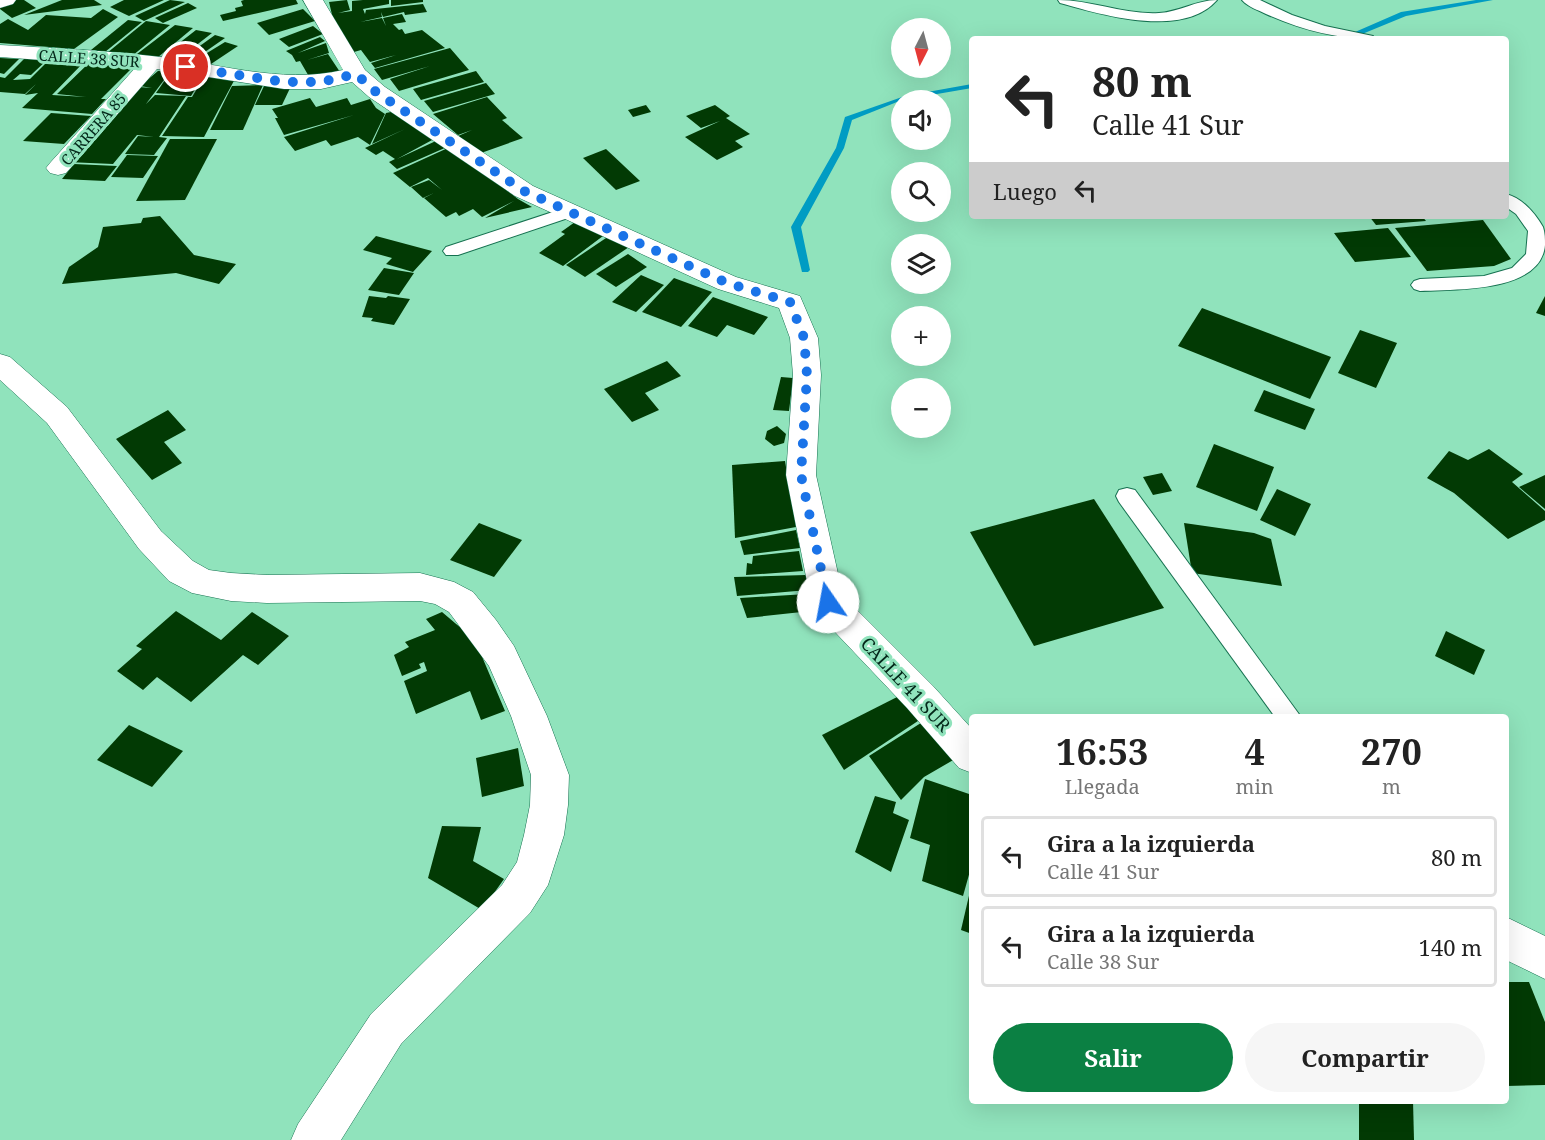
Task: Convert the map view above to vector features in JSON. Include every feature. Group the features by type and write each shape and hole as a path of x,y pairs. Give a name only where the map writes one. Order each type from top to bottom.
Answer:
{"street":[{"path":"0,3 6,0"},
{"name":"CALLE 41 SUR","path":"313,0 356,74 376,92 514,184 568,212 727,283 790,302 804,338 807,375 801,475 828,602 920,697 969,753"},
{"name":"CALLE 38 SUR","path":"0,51 152,62 284,82 321,82 356,74"},
{"name":"CARRERA 85","path":"58,168 152,62"},
{"path":"0,364 57,415 150,540 181,571 204,583 267,590 420,587 442,592 461,602 484,630 502,657 529,716 550,775 548,815 534,872 516,899 387,1029 314,1140"},
{"path":"1509,940 1545,958"}],"lane":[{"path":"1065,0 1162,19 1191,12 1210,0"},
{"path":"1249,0 1287,18 1322,30 1353,36"},
{"path":"1420,285 1485,282 1518,272 1535,256 1537,231 1522,210 1509,201"},
{"path":"452,251 568,212"},
{"path":"1127,496 1287,714"}],"building":[{"path":"12,0 24,0 36,8 12,18 0,9 0,5"},
{"path":"62,0 94,0 102,5 24,15"},
{"path":"124,0 164,0 129,16 110,7"},
{"path":"170,0 185,2 144,21 135,16"},
{"path":"296,0 298,4 223,21 220,15 236,11 235,8 243,6 241,1"},
{"path":"347,0 350,10 338,13 352,11 352,1 389,0 389,4 363,9 365,14 366,10 423,4 427,12 405,15 404,12 383,17 381,12 382,17 360,22 382,18 386,26 383,18 402,14 406,22 393,24 399,30 402,29 405,34 422,30 445,48 375,68 371,63 396,55 370,62 361,50 354,52 333,19 329,2"},
{"path":"391,0 423,0 423,2 391,6"},
{"path":"188,3 197,8 163,23 155,18"},
{"path":"103,9 118,17 74,49 0,43 0,24 8,19 28,30 46,15 91,18"},
{"path":"303,9 315,21 269,35 257,23"},
{"path":"128,20 142,22 105,52 91,50"},
{"path":"146,21 170,25 132,56 107,53"},
{"path":"175,25 193,28 157,58 137,54"},
{"path":"313,26 323,34 289,47 279,39"},
{"path":"196,30 212,33 176,61 160,58"},
{"path":"215,35 225,38 189,63 179,61"},
{"path":"320,37 325,41 298,53 326,43 329,53 307,60 328,54 340,72 311,80 300,61 296,62 286,51"},
{"path":"225,42 238,46 208,66 194,61"},
{"path":"450,48 469,70 399,91 390,79 430,66 382,80 374,69"},
{"path":"26,57 48,59 31,75 20,74 13,80 30,79 51,58 85,61 52,95 86,97 57,94 92,60 136,64 101,99 106,99 92,114 22,108 38,93 25,95 36,84 25,94 0,92 0,77 5,78"},
{"path":"0,58 19,59 4,74 0,73"},
{"path":"172,70 205,73 191,96 156,93"},
{"path":"158,71 170,72 146,104 155,95 186,96 159,137 167,138 154,155 125,154 138,136 154,137 137,135 113,164 67,162 139,87 152,88 140,86"},
{"path":"476,71 484,82 421,100 413,89"},
{"path":"204,77 236,77 204,137 162,136 188,97 192,97"},
{"path":"486,83 495,94 433,112 424,101"},
{"path":"263,85 243,130 210,130 232,86"},
{"path":"264,86 291,86 282,105 255,105"},
{"path":"487,97 507,118 502,120 523,138 481,153 458,136 472,130 458,135 433,114"},
{"path":"310,98 316,107 347,98 351,105 370,99 376,108 385,114 370,145 358,137 331,146 326,140 295,151 284,137 354,115 284,135 272,109"},
{"path":"646,105 651,112 633,117 628,110"},
{"path":"715,105 730,116 726,118 750,134 735,141 743,147 717,160 685,137 720,121 701,128 686,116"},
{"path":"391,112 434,139 397,159 438,140 447,147 397,169 389,162 395,159 383,151 376,155 365,148 405,129 372,144 386,113"},
{"path":"51,113 91,116 64,144 23,141"},
{"path":"170,139 217,139 185,200 136,201"},
{"path":"450,147 518,199 532,207 485,218 514,201 482,217 473,209 459,216 456,212 446,217 424,198 434,193 423,198 411,187 429,180 442,190 428,178 410,187 393,173"},
{"path":"606,149 640,181 616,190 583,158"},
{"path":"127,155 158,156 143,178 111,177"},
{"path":"74,164 117,166 105,181 62,179"},
{"path":"160,216 194,255 236,264 219,284 176,273 62,284 69,267 98,247 103,227 141,223 143,218"},
{"path":"1371,219 1424,219 1426,221 1376,225"},
{"path":"1483,220 1511,259 1494,266 1427,271 1395,228"},
{"path":"575,222 603,236 563,266 539,253 565,234 561,232"},
{"path":"1388,228 1411,257 1355,262 1334,233"},
{"path":"376,236 432,251 413,272 386,264 392,258 363,250"},
{"path":"609,236 629,247 585,277 566,265"},
{"path":"628,254 647,267 616,287 596,274"},
{"path":"384,268 414,273 399,295 368,290"},
{"path":"641,275 664,285 636,312 612,302"},
{"path":"674,278 712,292 681,327 642,312"},
{"path":"369,296 410,299 394,325 362,317"},
{"path":"1545,296 1545,316 1536,313"},
{"path":"713,297 768,317 754,335 727,325 717,337 688,326"},
{"path":"1202,308 1331,357 1310,399 1178,346"},
{"path":"1360,330 1397,343 1376,388 1338,373"},
{"path":"667,361 681,376 645,393 659,410 632,422 604,389"},
{"path":"781,377 793,378 789,411 773,410"},
{"path":"1264,390 1315,409 1305,430 1254,411"},
{"path":"168,410 186,430 164,442 182,463 152,480 116,439"},
{"path":"777,426 786,434 784,443 774,446 765,439 767,431"},
{"path":"1214,444 1274,467 1257,511 1196,487"},
{"path":"1489,449 1523,474 1512,482 1545,511 1545,520 1508,539 1454,493 1427,478 1449,451 1468,460"},
{"path":"785,461 796,527 735,538 732,465"},
{"path":"1162,473 1172,491 1153,495 1143,477"},
{"path":"1545,475 1545,509 1519,487"},
{"path":"1277,489 1311,504 1295,536 1260,520"},
{"path":"1094,499 1164,608 1034,646 970,532"},
{"path":"479,523 522,540 494,577 450,560"},
{"path":"1184,523 1254,533 1271,539 1282,586 1192,573"},
{"path":"796,530 800,548 744,555 740,541"},
{"path":"799,551 803,571 746,575 747,563 752,564 753,556"},
{"path":"806,575 808,590 737,596 734,577"},
{"path":"807,594 811,611 747,618 740,598"},
{"path":"176,611 221,640 252,612 289,636 258,665 243,655 191,702 157,677 143,690 117,671 142,649 136,646"},
{"path":"442,612 475,640 505,711 481,720 470,691 416,714 404,681 427,671 424,662 419,664 421,668 402,676 394,655 409,647 405,642 435,630 426,619"},
{"path":"1446,631 1485,650 1474,675 1435,656"},
{"path":"905,693 924,717 844,770 822,735"},
{"path":"924,721 955,759 924,777 901,800 869,756"},
{"path":"129,725 183,751 152,787 97,760"},
{"path":"518,748 524,786 482,797 476,758"},
{"path":"925,779 969,794 969,875 963,896 922,881 930,845 910,838"},
{"path":"875,796 896,802 893,813 909,820 891,872 855,852"},
{"path":"442,826 481,827 473,861 504,879 482,910 428,878"},
{"path":"969,896 969,933 961,930"},
{"path":"1509,982 1529,982 1545,1022 1545,1085 1509,1086"},
{"path":"1359,1104 1413,1104 1414,1140 1359,1140"}],"waterway":[{"path":"1350,36 1404,14 1489,0"},
{"path":"805,270 796,227 840,148 848,119 908,97 969,86"}],"route":[{"path":"186,67 284,82 321,82 356,74 376,92 524,191 727,283 790,302 804,338 807,375 801,475 828,602"}]}
